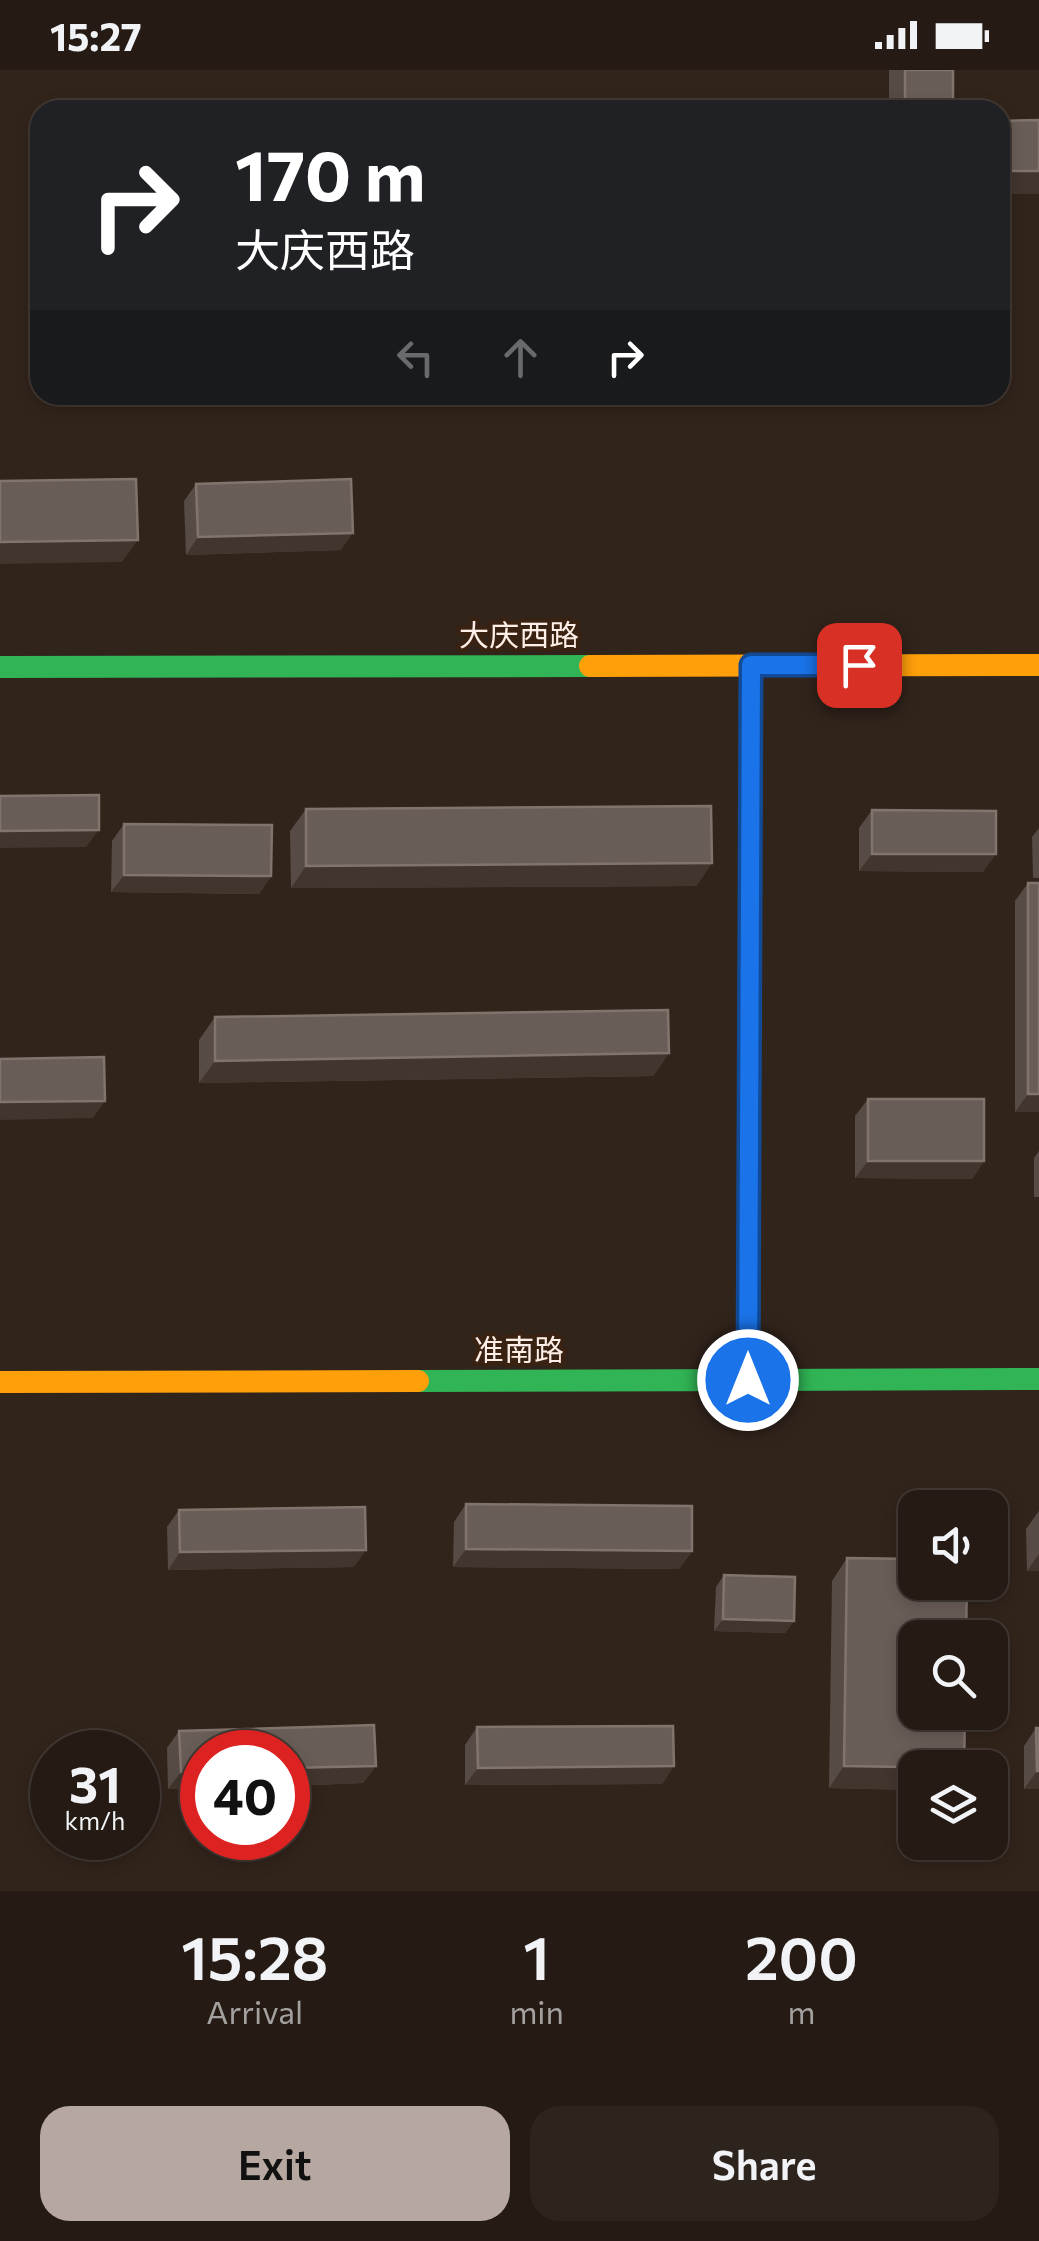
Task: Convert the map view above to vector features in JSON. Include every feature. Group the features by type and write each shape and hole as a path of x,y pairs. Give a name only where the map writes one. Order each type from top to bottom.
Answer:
{"street":[{"path":"748,1380 751,665"},
{"name":"大庆西路","path":"0,667 1039,665"},
{"name":"准南路","path":"0,1382 1039,1379"}],"building":[{"path":"905,70 953,70 953,100 905,100"},
{"path":"1039,120 1039,171 1010,171 1010,121"},
{"path":"136,479 138,540 0,542 0,481"},
{"path":"351,479 353,533 198,537 196,484"},
{"path":"99,795 99,830 0,831 0,796"},
{"path":"711,806 712,863 306,866 306,809"},
{"path":"872,810 996,811 996,854 872,854"},
{"path":"124,824 272,825 271,876 124,875"},
{"path":"1028,883 1039,883 1039,1094 1028,1094"},
{"path":"668,1010 669,1053 215,1061 215,1017"},
{"path":"104,1057 105,1101 0,1102 0,1059"},
{"path":"868,1099 984,1099 984,1161 868,1161"},
{"path":"466,1504 692,1506 692,1551 466,1549"},
{"path":"365,1507 366,1550 180,1552 179,1510"},
{"path":"847,1558 898,1559 898,1600 967,1600 966,1620 898,1620 898,1730 965,1730 964,1750 898,1750 898,1767 844,1766"},
{"path":"724,1575 795,1577 794,1621 723,1619"},
{"path":"374,1725 376,1766 310,1768 310,1730 212,1730"},
{"path":"673,1726 674,1766 478,1768 477,1727"},
{"path":"1039,1728 1039,1771 1037,1771"}],"traffic: fast":[{"path":"0,667 590,666"},
{"path":"749,1380 750,859"},
{"path":"418,1381 1039,1379"}],"traffic: slow":[{"path":"750,859 751,665"},
{"path":"590,666 1039,665"},
{"path":"0,1382 418,1381"}],"route":[{"path":"748,1380 751,665 859,665"}]}
